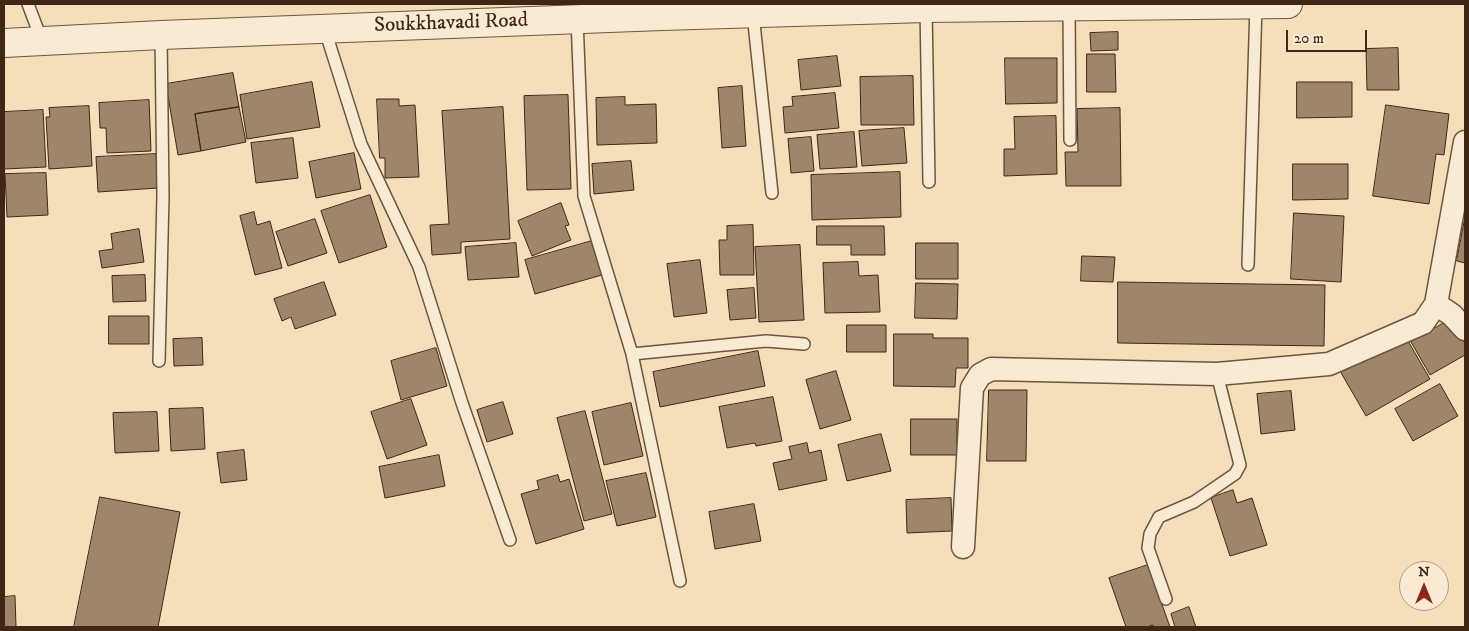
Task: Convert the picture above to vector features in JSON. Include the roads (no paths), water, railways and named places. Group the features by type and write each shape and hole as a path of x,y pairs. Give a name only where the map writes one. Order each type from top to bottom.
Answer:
{"street":[{"name":"Soukkhavadi Road","path":"4,43 576,19 662,10 753,14 926,8 1288,4"},
{"path":"963,547 972,388 980,375 991,369 1217,374 1329,364 1423,323 1436,304 1465,142"},
{"path":"1436,304 1452,315 1465,329"}],"lane":[{"path":"28,4 42,41"},
{"path":"1248,265 1256,5"},
{"path":"1069,7 1070,140"},
{"path":"926,8 929,182"},
{"path":"753,14 772,193"},
{"path":"576,19 584,196 632,354 680,582"},
{"path":"325,30 361,144 419,267 462,403 510,540"},
{"path":"159,361 163,196 161,35"},
{"path":"632,354 766,341 804,344"},
{"path":"1166,598 1148,548 1150,534 1160,517 1194,502 1235,474 1240,465 1217,374"}]}
